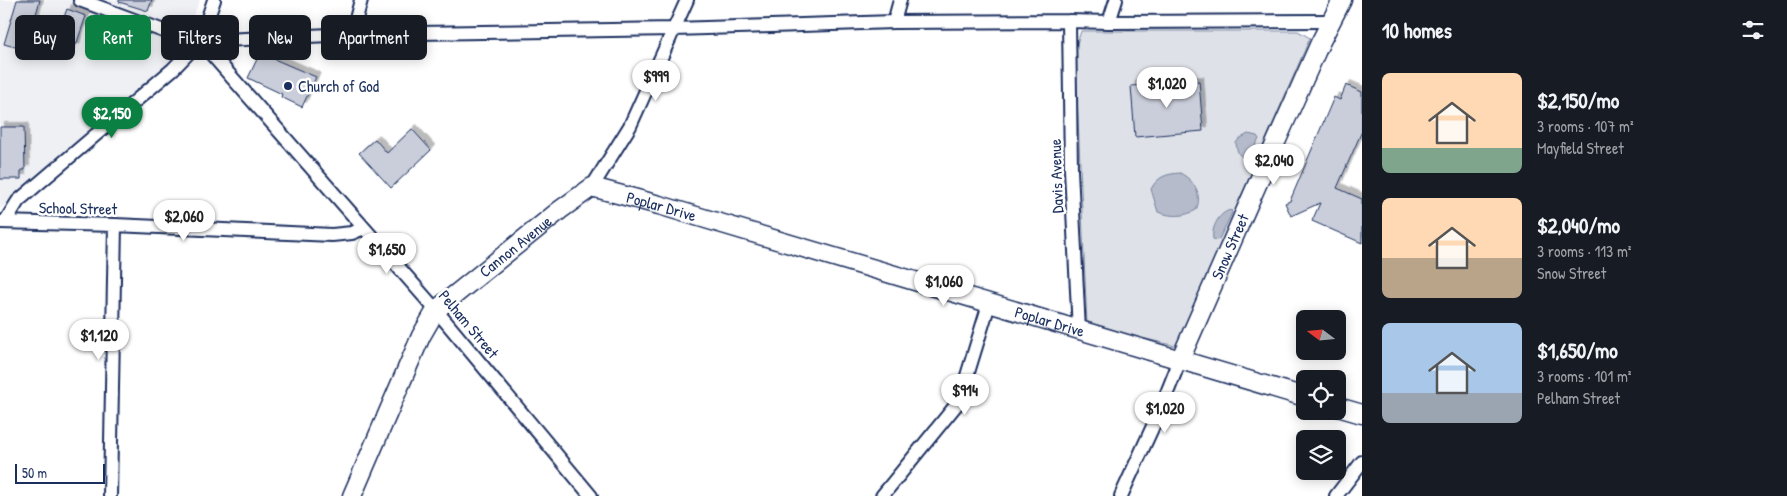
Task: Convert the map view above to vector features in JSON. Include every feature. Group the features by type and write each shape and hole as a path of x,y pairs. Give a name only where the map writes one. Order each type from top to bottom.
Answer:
{"street":[{"path":"80,0 161,30"},
{"path":"209,15 214,0"},
{"path":"358,15 362,0"},
{"name":"Cannon Avenue","path":"352,496 421,336 436,310 560,210 592,187 630,126 687,0"},
{"path":"894,22 900,0"},
{"path":"1110,22 1116,0"},
{"name":"Snow Street","path":"1121,496 1159,413 1214,278 1342,0"},
{"path":"427,33 674,29 894,22 1069,20 1110,22 1331,21"},
{"name":"Davis Avenue","path":"1069,20 1071,164 1079,331"},
{"path":"239,39 321,35"},
{"path":"3,222 18,200 182,60"},
{"name":"Pelham Street","path":"217,60 436,310 591,496"},
{"name":"Poplar Drive","path":"592,187 659,205 1296,394"},
{"name":"School Street","path":"3,222 332,235 352,233 364,228"},
{"path":"110,496 115,225"},
{"path":"882,496 957,404 990,304"},
{"path":"1346,409 1362,414"},
{"path":"1336,496 1362,462"}],"shaded area":[{"path":"0,0 200,0 194,15 161,15 161,60 174,61 0,209"},
{"path":"1081,31 1298,31 1310,38 1176,346 1087,325 1075,50"}],"water":[{"path":"1248,134 1257,136 1259,139 1248,159 1239,154 1236,143"},
{"path":"1180,173 1196,188 1198,204 1196,210 1187,214 1177,215 1158,212 1151,189 1163,177"},
{"path":"1231,210 1232,213 1219,239 1213,239 1213,230 1217,221 1223,214"}],"building":[{"path":"17,0 40,0 36,15 15,15 15,47 4,44"},
{"path":"119,0 152,0 148,11 119,2"},
{"path":"67,9 85,16 75,48 75,15 65,15"},
{"name":"Church of God","path":"257,60 276,60 316,77 302,107 281,97 282,94 248,78"},
{"path":"1199,81 1203,131 1135,137 1131,86"},
{"path":"1346,85 1362,92 1362,131 1337,188 1362,199 1362,243 1312,221 1320,203 1291,216 1285,203 1290,201 1334,97 1340,100"},
{"path":"0,127 24,127 25,170 21,170 21,179 0,179"},
{"path":"412,129 431,150 391,188 359,153 375,139 387,153"}],"place":[{"name":"Church of God","path":"288,86"}]}
